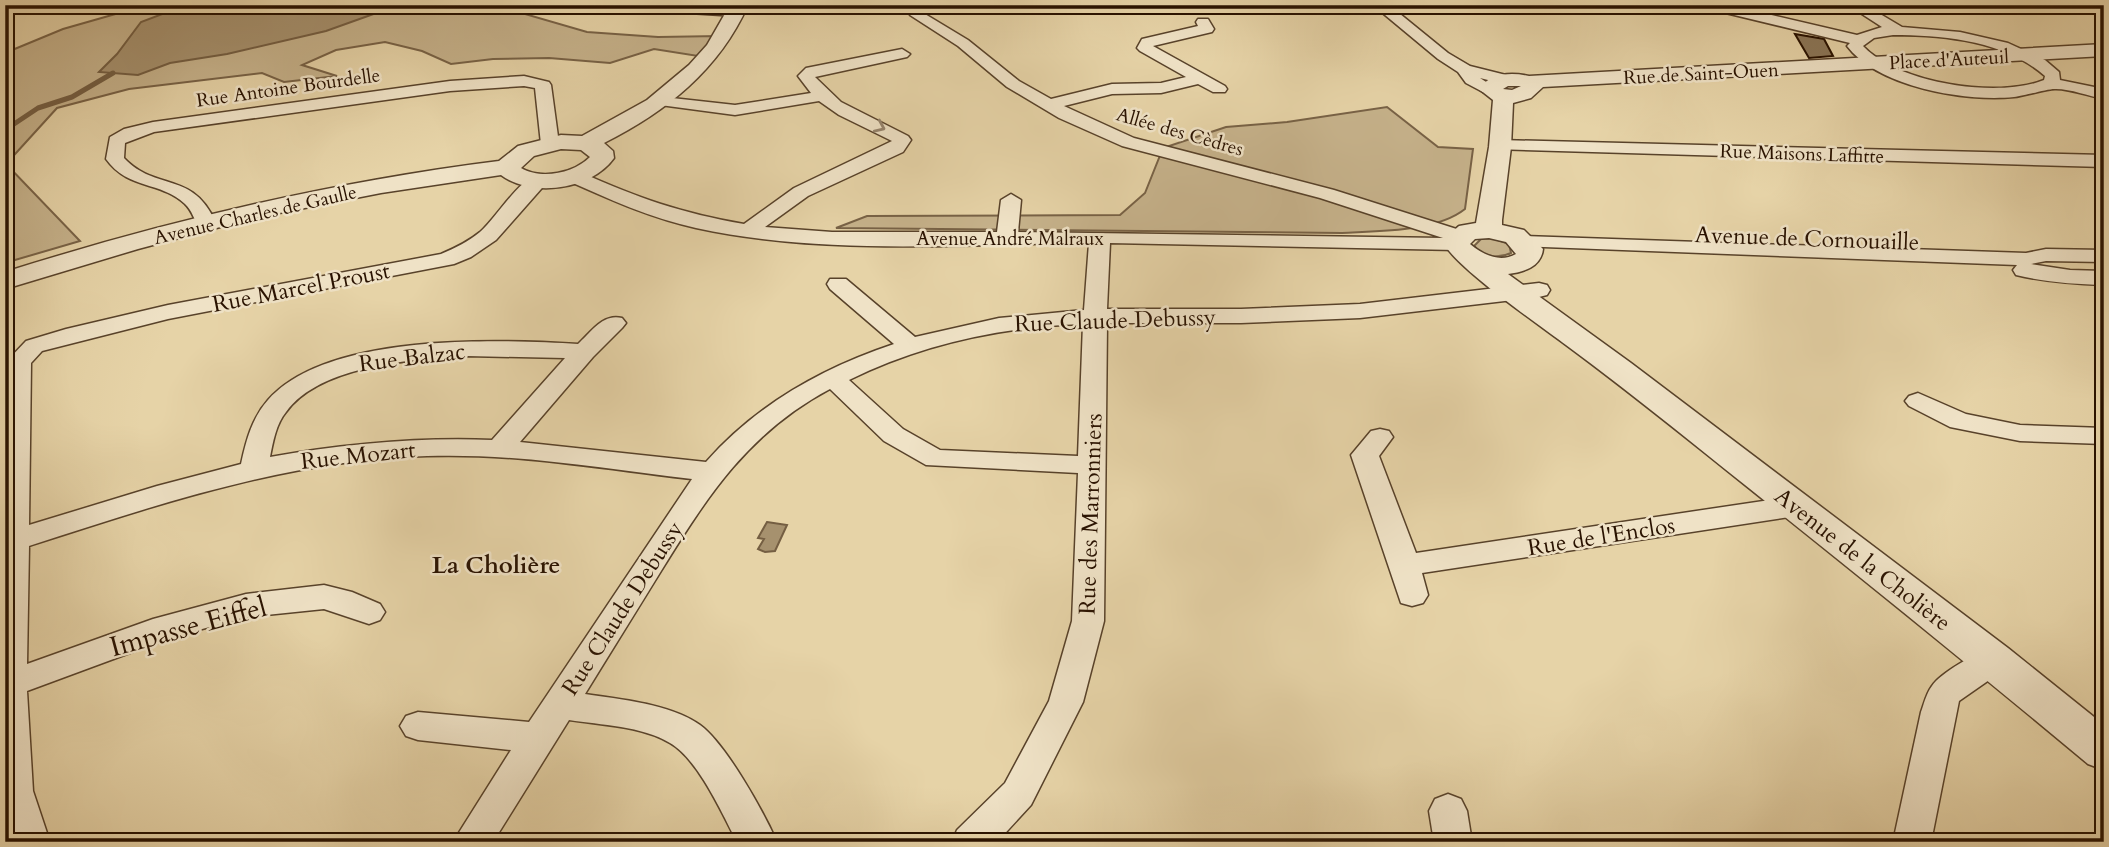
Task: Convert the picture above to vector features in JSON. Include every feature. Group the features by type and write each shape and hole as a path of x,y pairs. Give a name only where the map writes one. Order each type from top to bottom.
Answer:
{"street":[{"path":"586,143 660,100 698,68 727,34 738,9 624,5"},
{"path":"1380,5 1443,56 1464,69 1507,87 1501,104 1500,145 1489,230"},
{"path":"1710,5 1858,40"},
{"path":"1855,5 1899,31"},
{"name":"Allée des Cèdres","path":"915,12 963,43 1013,84 1048,106 1128,142 1327,194 1463,246"},
{"path":"1219,89 1145,48 1147,41 1205,25 1225,38"},
{"name":"Place d'Auteuil","path":"1899,31 1959,36 2025,55 2045,66 2053,75 2052,83 2036,90 2007,93 1976,91 1910,78 1873,64 1858,53 1855,46 1858,40 1870,34 1899,31"},
{"path":"2025,55 2104,50"},
{"path":"748,230 775,206 806,187 897,148 902,140 831,105 820,96 806,76 813,71 902,54"},
{"name":"Place d'Auteuil","path":"1873,64 2025,55"},
{"name":"Rue de Saint-Ouen","path":"1507,87 1873,64"},
{"path":"1048,106 1112,89 1161,88 1200,79"},
{"name":"Rue Antoine Bourdelle","path":"206,223 202,212 177,188 129,173 115,159 116,141 130,133 153,127 450,86 524,81 543,85 550,144"},
{"path":"2052,83 2104,94"},
{"path":"660,100 735,110 820,96"},
{"path":"586,143 599,149 602,158 592,167 573,176 539,180 518,177 512,174 509,167 521,153 550,144 586,143"},
{"name":"Rue Maisons Laffitte","path":"1500,145 2104,161"},
{"name":"Avenue Charles de Gaulle","path":"5,281 86,255 206,223 369,187 509,167"},
{"name":"Avenue André Malraux","path":"573,176 628,201 681,218 806,237 1100,237 1463,246"},
{"name":"Rue Marcel Proust","path":"14,540 19,361 34,346 168,312 446,259 469,252 484,242 539,180"},
{"path":"1007,238 1011,201"},
{"path":"1489,230 1507,233 1525,254 1497,265 1463,246 1471,231 1489,230"},
{"name":"Rue des Marronniers","path":"971,842 1018,794 1066,702 1088,621 1095,318 1100,237"},
{"name":"Avenue de la Cholière","path":"1463,246 1525,290 1620,370 1993,660 2104,751"},
{"name":"Avenue de la Cholière","path":"1525,254 1525,290"},
{"name":"Avenue de Cornouaille","path":"1525,254 2026,260 2104,256"},
{"name":"Avenue de Cornouaille","path":"1525,254 2040,271 2082,278"},
{"name":"Avenue de Cornouaille","path":"2065,256 2082,278"},
{"path":"838,284 911,346"},
{"name":"Rue Claude Debussy","path":"472,842 692,498 712,472 733,448 761,423 833,378 911,346 972,330 1033,320 1269,316 1384,309 1525,290"},
{"path":"500,448 584,352 614,323"},
{"name":"Rue Balzac","path":"254,467 263,429 279,403 311,380 349,365 389,356 442,351 502,348 584,352"},
{"path":"833,378 903,444 926,456 936,459 1092,465"},
{"path":"1918,401 1959,421 2020,433 2104,436"},
{"path":"1380,437 1365,455 1405,565 1412,595"},
{"name":"Rue Mozart","path":"14,540 189,484 254,467 341,453 425,447 500,448 712,472"},
{"name":"Rue de l'Enclos","path":"1405,565 1796,506"},
{"path":"14,540 9,631 9,793 31,842"},
{"name":"Impasse Eiffel","path":"10,684 152,631 251,605 326,596 369,612"},
{"path":"1912,842 1938,712 1945,694 1993,660"},
{"path":"560,704 667,725 688,734 704,753 758,842"},
{"path":"418,726 539,738"}],"shaded area":[{"path":"147,5 509,5 511,10 587,32 658,37 718,36 698,56 654,49 610,63 549,58 493,59 451,64 422,51 385,42 336,50 302,65 337,76 284,82 262,73 129,89 57,108 6,164 80,241 15,260 5,259 5,53 63,29"},
{"path":"186,5 372,5 382,11 326,31 227,54 170,63 138,75 99,72 117,54 141,22"},
{"path":"1387,107 1438,147 1473,149 1465,209 1453,217 1423,226 1390,231 1342,233 836,228 867,216 1120,215 1145,193 1163,148 1226,127 1287,122"},
{"path":"1492,238 1509,244 1511,253 1491,256 1474,246 1481,239"},
{"path":"767,522 787,525 775,551 765,552 758,549 764,539 758,538"}],"building":[{"path":"1795,34 1824,39 1833,56 1809,58"}],"waterway":[{"path":"5,130 38,108 72,97 113,73"}],"district":[{"name":"La Cholière","path":"496,565"}]}
